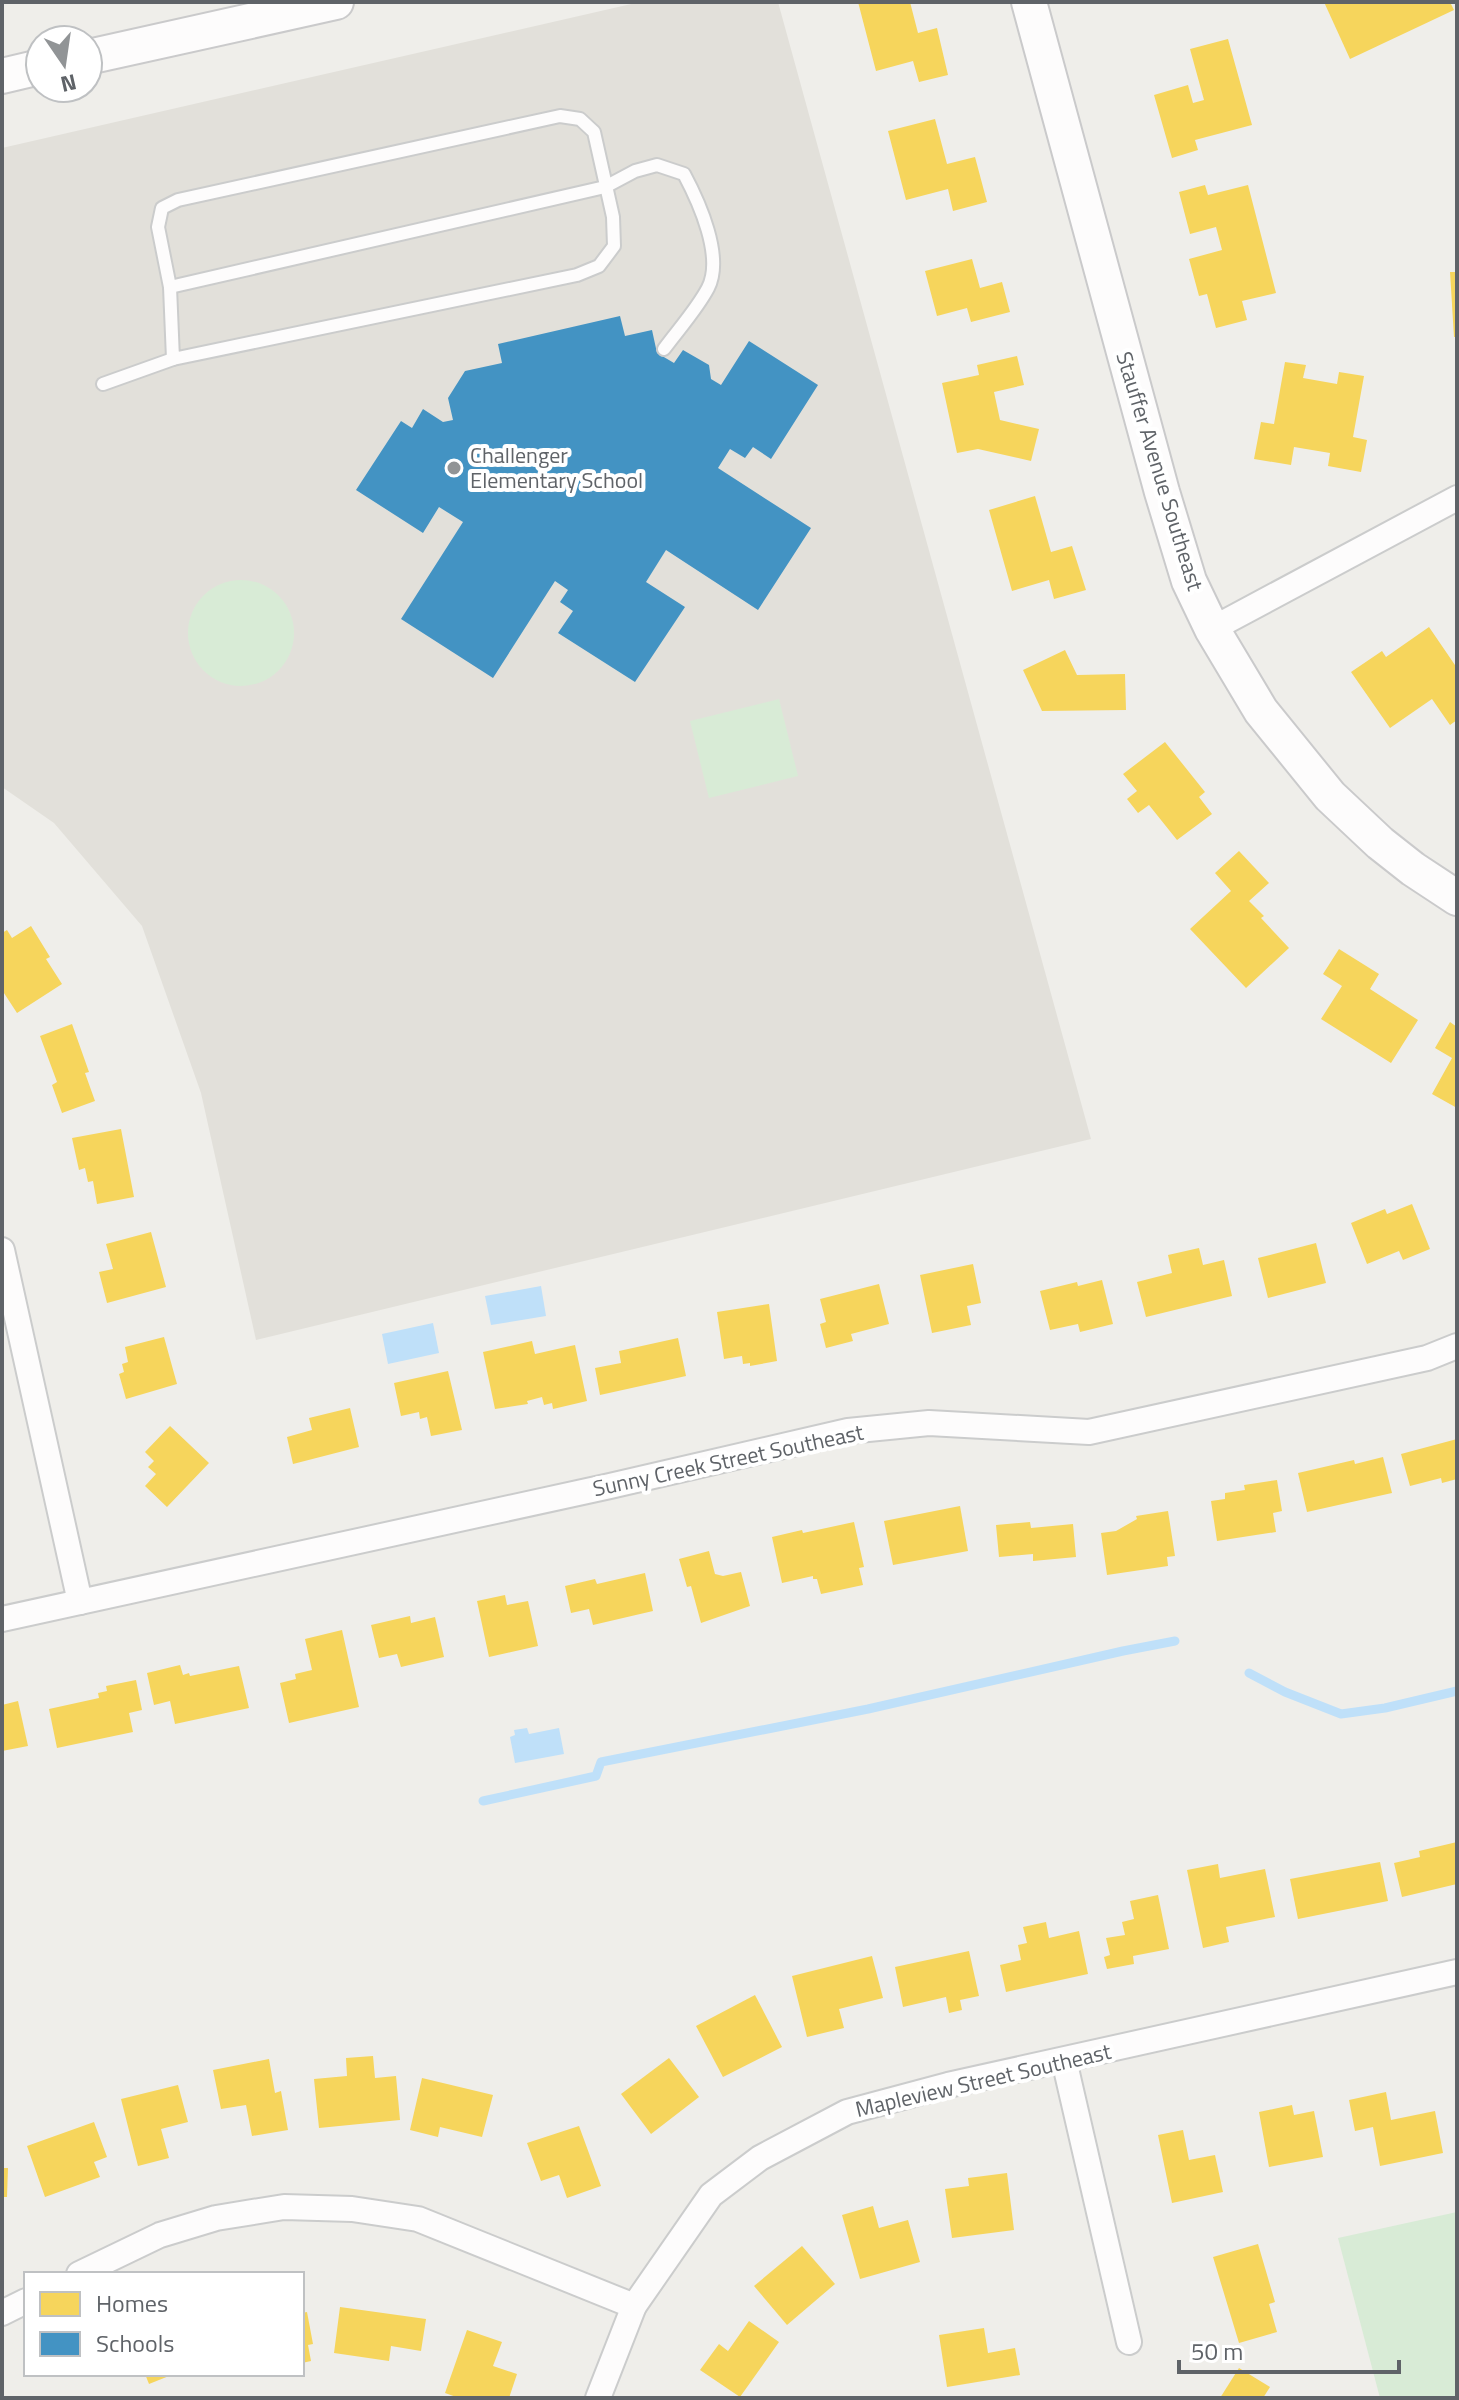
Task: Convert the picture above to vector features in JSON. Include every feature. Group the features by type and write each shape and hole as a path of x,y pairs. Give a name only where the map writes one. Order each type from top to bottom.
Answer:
{"street":[{"path":"104,53 336,2"},
{"name":"Stauffer Avenue Southeast","path":"1029,2 1189,581 1212,629 1261,711 1330,796 1380,843 1457,898"},
{"path":"2,76 24,71"},
{"path":"1212,629 1457,498"},
{"path":"2,1250 80,1602"},
{"name":"Sunny Creek Street Southeast","path":"2,1619 848,1431 929,1423 1089,1432 1427,1358 1457,1346"},
{"name":"Mapleview Street Southeast","path":"598,2398 634,2306 711,2195 760,2158 847,2112 948,2085 1457,1972"},
{"path":"1064,2060 1129,2342"},
{"path":"83,2272 160,2235 216,2218 284,2207 352,2209 418,2219 634,2306"},
{"path":"2,2313 24,2302"}],"lane":[{"path":"103,384 173,359 562,278 599,266 614,246 613,217 594,132 580,119 560,116 178,200 162,208 158,227 170,287 173,359"},
{"path":"170,287 605,187 635,171 657,165 684,174 699,201 714,255 710,286 664,349"}],"shaded area":[{"name":"Challenger Elementary School","path":"640,2 778,2 1091,1139 256,1340 201,1093 142,926 54,823 2,787 2,148"}],"green space":[{"path":"241,580 261,584 279,595 290,613 294,633 290,653 279,671 261,682 241,686 221,682 203,671 192,653 188,633 192,613 203,595 221,584"},
{"path":"779,699 798,776 709,798 690,721"},
{"path":"1457,2212 1457,2398 1380,2398 1338,2238"}],"water":[{"path":"541,1286 546,1316 491,1325 485,1296"},
{"path":"433,1323 439,1353 388,1364 382,1334"},
{"path":"527,1728 529,1734 559,1728 564,1754 515,1763 510,1737 515,1735 514,1730"}],"building: Homes":[{"path":"858,2 910,2 918,33 937,28 948,75 919,82 913,61 876,71"},
{"path":"1324,2 1450,2 1454,10 1350,59"},
{"path":"1228,39 1252,125 1195,140 1198,150 1172,158 1154,95 1188,85 1193,103 1204,100 1190,49"},
{"path":"935,119 947,164 975,157 987,202 953,211 948,189 906,200 888,131"},
{"path":"1205,185 1208,195 1248,185 1276,293 1242,301 1247,320 1216,328 1207,294 1199,296 1189,259 1222,250 1216,227 1190,234 1179,192"},
{"path":"972,259 980,288 1002,282 1010,312 971,322 967,308 937,316 925,271"},
{"path":"1450,272 1457,272 1457,337 1454,337"},
{"path":"1017,356 1024,385 994,392 1000,420 1039,429 1031,461 978,449 957,453 942,383 979,375 977,365"},
{"path":"1285,362 1306,365 1303,378 1337,384 1339,372 1364,376 1353,437 1367,440 1361,472 1328,466 1330,453 1294,447 1291,465 1254,459 1261,422 1274,424"},
{"path":"1035,496 1051,552 1072,546 1086,590 1054,599 1049,580 1012,591 989,510"},
{"path":"1429,627 1457,668 1457,720 1450,725 1432,699 1390,728 1351,672 1382,651 1386,657"},
{"path":"1065,650 1077,675 1125,674 1126,710 1042,711 1023,670"},
{"path":"1165,742 1205,792 1199,797 1212,814 1177,840 1149,805 1138,813 1127,799 1137,791 1123,774"},
{"path":"1239,851 1269,883 1249,901 1289,948 1246,988 1190,929 1231,891 1215,873"},
{"path":"31,926 62,984 17,1013 2,990 2,933 7,930 12,938"},
{"path":"1339,949 1379,974 1370,989 1418,1020 1391,1063 1321,1019 1342,986 1323,974"},
{"path":"1450,1022 1457,1027 1457,1108 1432,1094 1452,1058 1435,1048"},
{"path":"72,1024 89,1072 85,1073 95,1101 62,1113 52,1085 57,1082 40,1036"},
{"path":"121,1129 134,1197 97,1204 93,1181 88,1182 85,1168 79,1170 72,1138"},
{"path":"1412,1204 1430,1249 1403,1260 1399,1251 1367,1264 1351,1223 1385,1209 1387,1214"},
{"path":"151,1232 166,1287 107,1303 99,1272 113,1269 106,1244"},
{"path":"1316,1243 1326,1283 1268,1298 1258,1258"},
{"path":"1199,1248 1203,1265 1224,1260 1232,1296 1146,1317 1137,1282 1172,1273 1168,1255"},
{"path":"973,1264 981,1303 967,1306 971,1325 932,1333 920,1275"},
{"path":"1102,1280 1113,1324 1080,1332 1078,1324 1050,1330 1040,1291"},
{"path":"879,1284 889,1324 851,1334 853,1341 826,1348 820,1324 826,1322 820,1299"},
{"path":"769,1304 777,1361 750,1366 750,1363 743,1364 742,1356 724,1359 717,1312"},
{"path":"164,1337 177,1384 126,1399 119,1374 124,1372 122,1364 128,1362 125,1347"},
{"path":"678,1338 686,1376 600,1395 595,1368 621,1363 619,1351"},
{"path":"532,1341 535,1354 575,1345 587,1401 553,1409 552,1403 544,1405 542,1397 527,1401 528,1404 495,1409 483,1352"},
{"path":"448,1371 462,1430 431,1436 427,1417 420,1419 419,1412 401,1416 394,1383"},
{"path":"350,1408 359,1447 293,1464 287,1437 312,1430 309,1418"},
{"path":"170,1426 209,1463 167,1507 145,1486 156,1474 148,1467 154,1461 145,1452"},
{"path":"1457,1439 1457,1479 1442,1483 1441,1478 1410,1486 1401,1454"},
{"path":"1383,1457 1392,1493 1307,1512 1298,1473 1354,1460 1355,1464"},
{"path":"1277,1480 1282,1511 1273,1513 1276,1532 1217,1541 1211,1501 1225,1499 1225,1493 1245,1490 1244,1485"},
{"path":"960,1506 968,1551 893,1565 884,1521"},
{"path":"1168,1511 1175,1556 1167,1557 1168,1566 1107,1575 1101,1533 1116,1531 1137,1519 1136,1516"},
{"path":"854,1522 864,1567 859,1568 863,1585 821,1594 817,1579 813,1576 782,1583 772,1537"},
{"path":"1030,1522 1031,1528 1073,1524 1076,1557 1033,1561 1033,1554 999,1557 996,1525"},
{"path":"709,1551 715,1574 723,1576 741,1572 750,1606 701,1623 691,1586 687,1587 679,1559"},
{"path":"645,1573 653,1611 593,1625 589,1609 571,1613 565,1586 595,1579 597,1584"},
{"path":"505,1595 507,1605 528,1601 538,1646 489,1657 477,1601"},
{"path":"410,1616 411,1623 435,1617 444,1657 401,1667 397,1654 379,1658 371,1625"},
{"path":"342,1630 359,1707 289,1723 280,1683 296,1679 295,1674 312,1670 305,1639"},
{"path":"180,1665 183,1675 189,1673 190,1676 239,1666 249,1708 175,1724 170,1701 154,1705 147,1673"},
{"path":"136,1680 142,1710 129,1713 133,1732 57,1748 49,1709 99,1698 98,1693 107,1691 106,1686"},
{"path":"18,1701 28,1746 2,1751 2,1705"},
{"path":"1457,1842 1457,1884 1402,1897 1394,1863 1420,1857 1419,1851"},
{"path":"1380,1862 1388,1901 1298,1919 1290,1879"},
{"path":"1218,1864 1220,1878 1265,1869 1275,1917 1226,1927 1229,1942 1203,1948 1187,1870"},
{"path":"1158,1895 1169,1949 1133,1956 1134,1964 1107,1969 1104,1957 1110,1955 1106,1938 1125,1935 1122,1922 1134,1919 1130,1901"},
{"path":"1046,1922 1049,1938 1079,1931 1088,1974 1006,1992 1000,1965 1021,1960 1018,1945 1027,1943 1023,1927"},
{"path":"969,1951 979,1996 960,2000 962,2010 949,2013 946,1997 903,2007 895,1967"},
{"path":"872,1956 883,1998 839,2009 844,2028 807,2037 792,1976"},
{"path":"755,1995 782,2047 723,2077 696,2026"},
{"path":"373,2056 375,2078 396,2076 400,2120 319,2128 314,2079 347,2076 346,2058"},
{"path":"669,2058 699,2097 651,2134 621,2094"},
{"path":"269,2059 275,2093 281,2091 288,2130 252,2136 246,2105 221,2109 213,2070"},
{"path":"422,2078 493,2095 482,2137 440,2127 438,2137 410,2130"},
{"path":"178,2085 188,2122 161,2129 169,2158 138,2166 121,2099"},
{"path":"1386,2092 1391,2120 1435,2111 1443,2153 1380,2166 1373,2127 1355,2131 1349,2100"},
{"path":"1292,2105 1294,2115 1314,2111 1323,2157 1269,2167 1259,2112"},
{"path":"94,2122 107,2157 94,2162 100,2177 45,2197 27,2146"},
{"path":"579,2126 601,2186 567,2198 559,2175 541,2181 527,2143"},
{"path":"1183,2130 1189,2160 1215,2155 1223,2192 1172,2203 1158,2135"},
{"path":"2,2168 8,2168 7,2197 2,2197"},
{"path":"1007,2173 1014,2230 952,2238 945,2189 969,2186 968,2178"},
{"path":"873,2206 879,2228 908,2220 920,2262 860,2279 842,2215"},
{"path":"1258,2244 1275,2302 1269,2304 1277,2332 1239,2343 1213,2257"},
{"path":"802,2246 835,2284 787,2325 754,2286"},
{"path":"340,2307 426,2319 421,2351 391,2346 389,2361 334,2353"},
{"path":"307,2312 313,2344 308,2345 311,2361 304,2363 304,2313"},
{"path":"749,2321 779,2342 740,2397 700,2370 719,2344 728,2351"},
{"path":"984,2328 988,2353 1015,2348 1020,2375 947,2387 939,2335"},
{"path":"467,2330 502,2342 493,2366 517,2374 509,2398 459,2398 445,2393"},
{"path":"1239,2368 1270,2387 1263,2398 1220,2398"},
{"path":"146,2376 169,2376 149,2384"}],"building: Schools":[{"name":"Challenger Elementary School","path":"620,316 625,336 652,330 657,353 674,363 683,350 709,365 711,379 721,385 749,341 818,385 771,459 753,447 745,458 730,449 718,468 811,528 758,610 666,550 646,582 685,607 635,682 558,633 573,611 560,602 568,590 555,581 493,678 401,619 463,522 439,507 423,533 356,490 401,421 412,428 423,409 443,422 453,420 448,398 465,371 502,363 498,344"}],"waterway":[{"path":"483,1801 596,1776 601,1762 868,1709 1175,1641"},
{"path":"1249,1673 1285,1692 1341,1714 1385,1708 1457,1691"}],"place":[{"name":"Challenger Elementary School","path":"454,468"}]}
